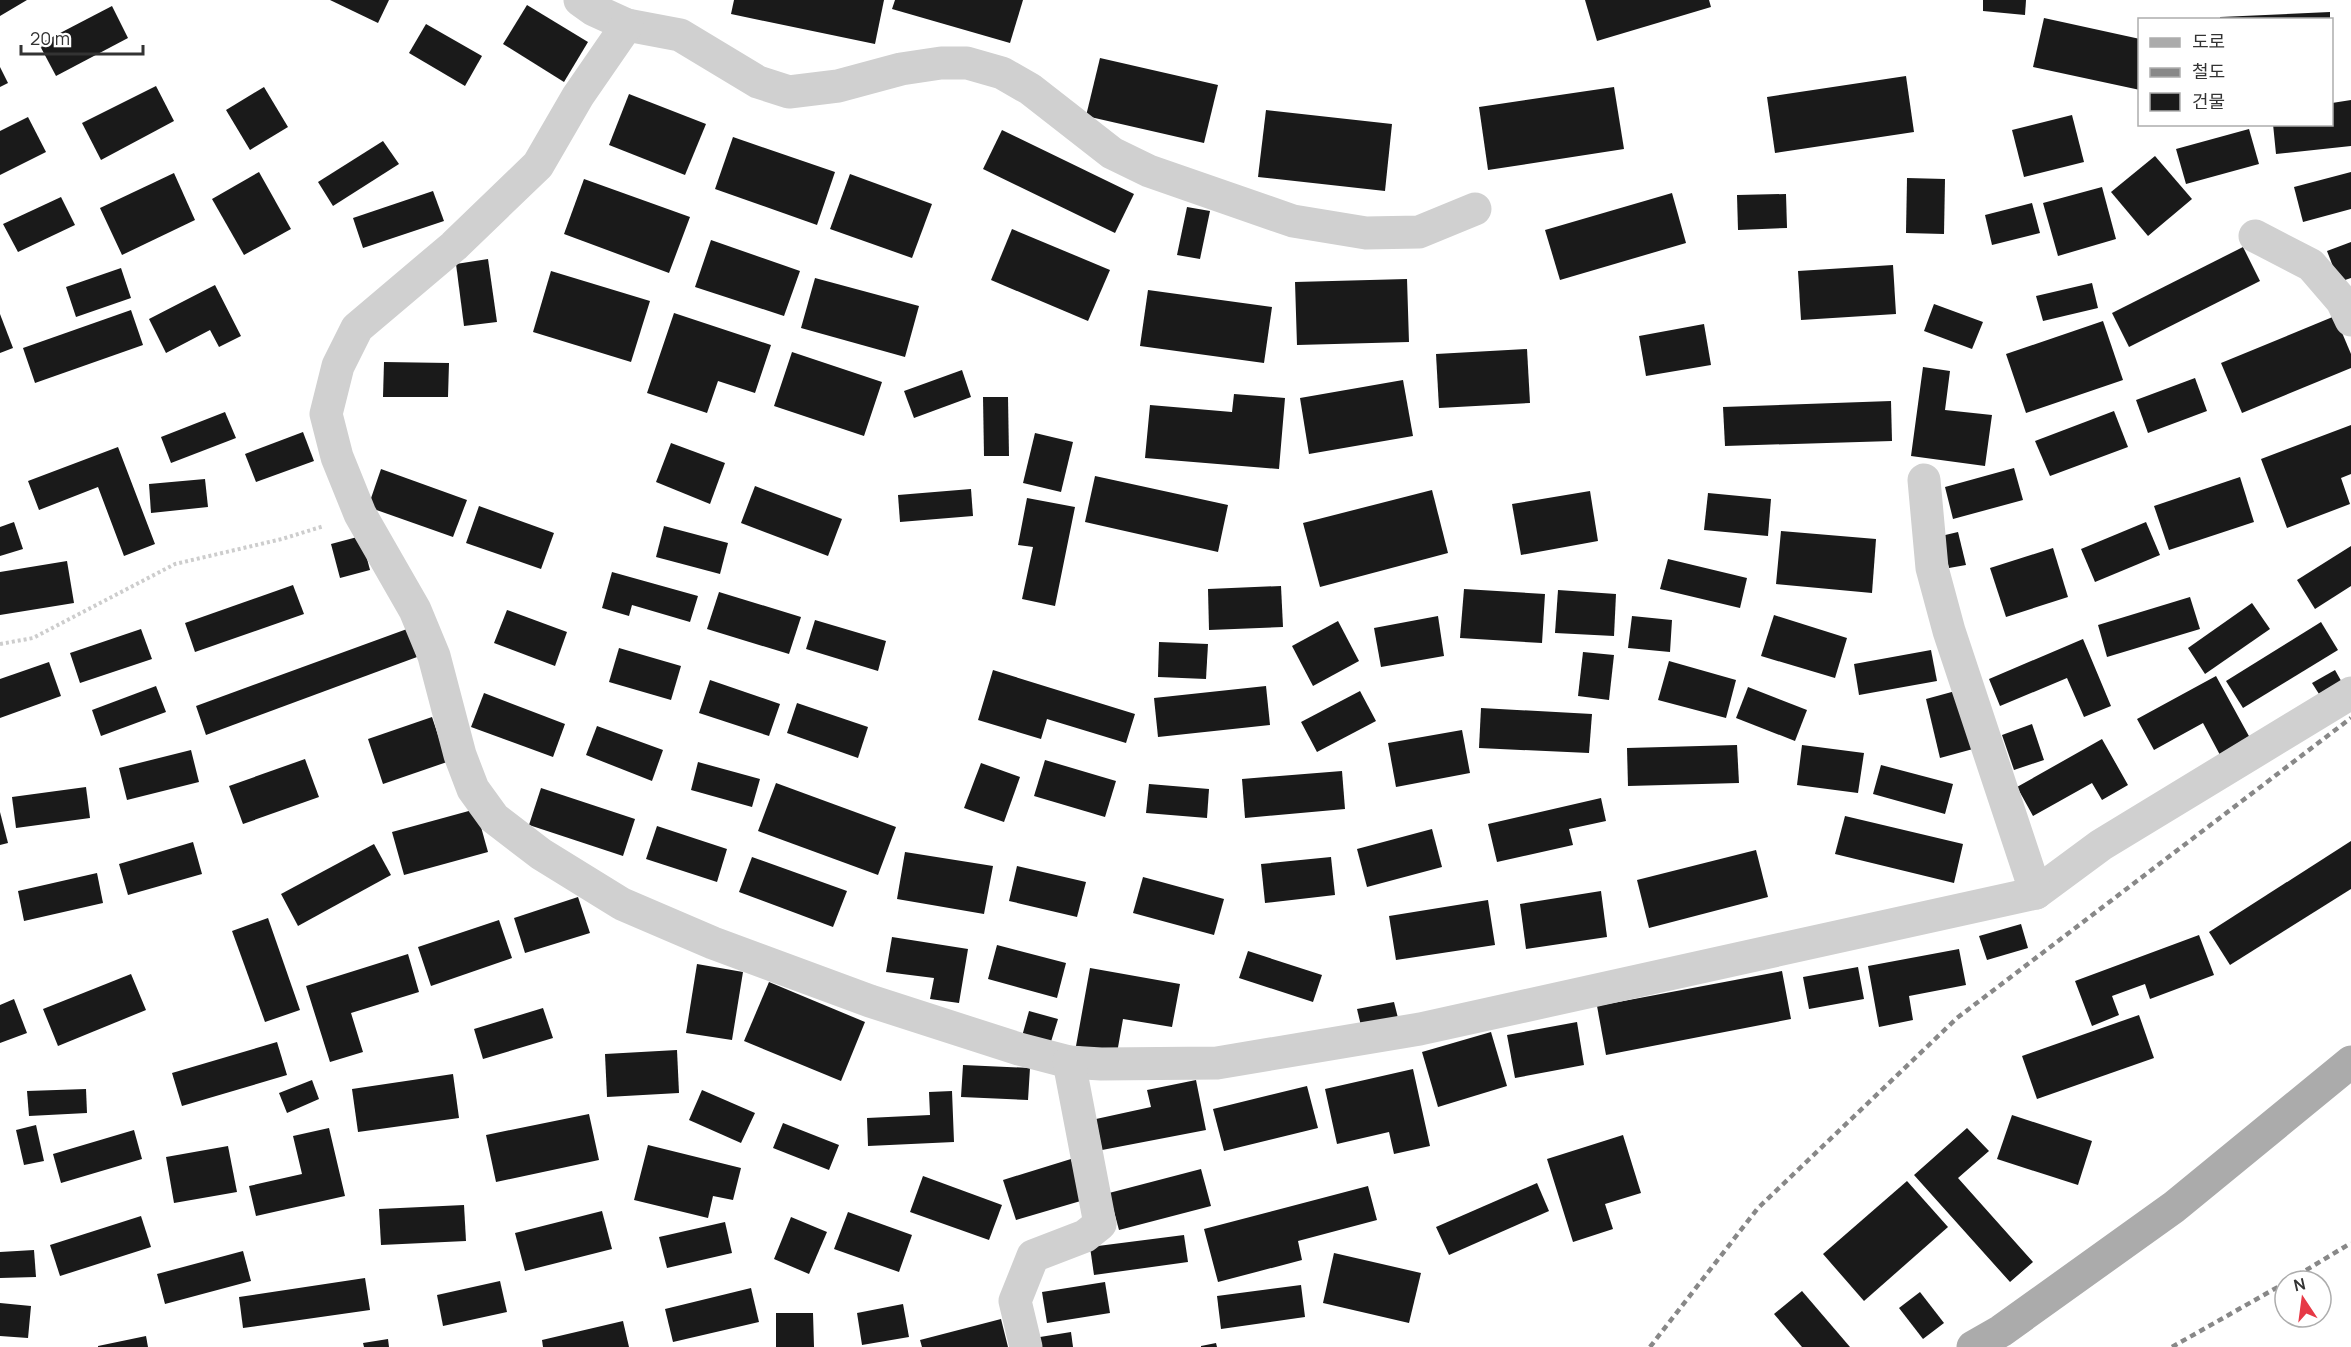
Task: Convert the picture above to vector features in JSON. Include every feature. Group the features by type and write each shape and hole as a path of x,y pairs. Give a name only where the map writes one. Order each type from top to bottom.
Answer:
{"main road":[{"path":"1972,1347 2001,1331 2174,1207 2351,1062"}],"street":[{"path":"580,0 594,10 627,25 680,35 758,82 789,92 838,86 901,69 941,63 967,63 1002,73 1030,89 1122,158 1149,171 1293,221 1366,233 1419,232 1475,208"},
{"path":"627,25 578,96 538,165 454,246 357,328 338,366 326,414 337,457 360,514 415,610 434,656 460,755 473,789 494,818 542,854 622,904 714,943 870,1001 1019,1049 1069,1062 1101,1065 1217,1063 1420,1029 2036,892 2101,845 2351,693"},
{"path":"2255,236 2312,265 2342,301 2351,320"},
{"path":"1924,480 1932,568 1949,631 2036,892"},
{"path":"1026,1347 1015,1301 1033,1256 1085,1236 1100,1224 1069,1062"}],"path":[{"path":"0,644 33,638 175,564 282,539 360,514"}],"building":[{"path":"0,0 27,0 0,16"},
{"path":"330,0 389,0 378,23"},
{"path":"734,0 884,0 875,44 731,14"},
{"path":"895,0 1023,0 1010,43 892,9"},
{"path":"1585,0 1709,0 1711,7 1597,41"},
{"path":"1983,0 2026,0 2025,15 1983,11"},
{"path":"527,5 588,42 564,82 503,44"},
{"path":"112,6 128,38 56,76 39,44"},
{"path":"2330,12 2330,18 2220,17"},
{"path":"2044,18 2138,39 2138,90 2033,67"},
{"path":"426,24 482,56 465,86 409,53"},
{"path":"1100,58 1218,85 1204,143 1086,116"},
{"path":"0,67 8,83 0,87"},
{"path":"1906,76 1914,132 1775,153 1767,97"},
{"path":"156,86 174,121 101,160 82,123"},
{"path":"264,87 288,127 250,150 226,110"},
{"path":"1614,87 1624,149 1488,170 1479,107"},
{"path":"629,94 706,124 685,175 609,145"},
{"path":"2351,100 2351,146 2276,154 2273,126 2333,126 2333,103"},
{"path":"1266,110 1392,124 1385,191 1258,177"},
{"path":"2072,115 2084,162 2024,177 2012,130"},
{"path":"28,117 46,152 0,175 0,131"},
{"path":"2249,129 2259,164 2186,184 2176,149"},
{"path":"1002,130 1134,194 1115,233 983,169"},
{"path":"733,137 835,172 817,225 715,189"},
{"path":"383,141 399,164 333,206 318,182"},
{"path":"2155,156 2192,199 2148,236 2111,192"},
{"path":"259,172 291,229 244,255 212,199"},
{"path":"2351,172 2351,209 2303,222 2294,187"},
{"path":"174,173 195,220 122,255 100,208"},
{"path":"850,174 932,204 912,258 830,229"},
{"path":"1907,178 1945,179 1944,234 1906,233"},
{"path":"584,179 690,217 669,273 564,234"},
{"path":"2102,187 2116,239 2058,256 2043,203"},
{"path":"433,191 444,221 363,248 353,218"},
{"path":"1672,193 1686,243 1560,280 1545,230"},
{"path":"1786,194 1787,228 1738,230 1737,195"},
{"path":"61,197 75,225 18,252 3,224"},
{"path":"2032,203 2040,233 1992,245 1985,215"},
{"path":"1187,207 1210,211 1200,259 1177,255"},
{"path":"1012,229 1110,270 1088,321 991,280"},
{"path":"711,240 800,271 784,316 695,287"},
{"path":"2351,242 2351,278 2339,282 2327,251"},
{"path":"2243,247 2260,281 2129,347 2112,313"},
{"path":"488,259 497,322 464,326 456,264"},
{"path":"1893,265 1896,314 1801,320 1798,271"},
{"path":"121,268 131,298 76,317 66,287"},
{"path":"551,271 650,301 631,362 533,332"},
{"path":"815,278 919,306 905,357 801,328"},
{"path":"1407,279 1409,342 1297,345 1295,282"},
{"path":"2092,283 2098,308 2043,321 2036,296"},
{"path":"215,285 241,336 219,347 210,330 166,353 149,319"},
{"path":"1148,290 1272,307 1264,363 1140,346"},
{"path":"1934,304 1983,322 1972,349 1924,331"},
{"path":"131,310 143,345 35,383 23,348"},
{"path":"674,313 771,345 755,393 718,381 707,413 647,393"},
{"path":"0,314 13,348 0,353"},
{"path":"2335,316 2351,354 2351,368 2242,413 2221,363"},
{"path":"2103,321 2123,380 2026,413 2006,354"},
{"path":"1704,324 1711,365 1646,376 1639,336"},
{"path":"1527,349 1530,403 1439,408 1436,354"},
{"path":"792,352 882,382 864,436 774,406"},
{"path":"384,362 449,363 448,397 383,397"},
{"path":"1923,367 1950,371 1945,410 1992,415 1985,466 1911,456"},
{"path":"962,370 971,397 914,418 904,391"},
{"path":"2195,378 2207,411 2148,433 2136,400"},
{"path":"1403,380 1413,436 1309,454 1300,398"},
{"path":"1234,394 1285,398 1279,469 1145,458 1150,405 1232,412"},
{"path":"983,397 1008,397 1009,456 984,456"},
{"path":"1891,401 1892,441 1725,446 1723,407"},
{"path":"2114,411 2128,447 2050,476 2035,441"},
{"path":"225,412 236,438 171,463 161,437"},
{"path":"2351,425 2351,474 2341,478 2350,504 2287,528 2261,459"},
{"path":"303,432 314,461 256,482 245,454"},
{"path":"1035,433 1073,442 1061,492 1023,483"},
{"path":"671,443 725,463 710,504 656,482"},
{"path":"118,447 155,544 124,556 98,487 39,510 28,481"},
{"path":"2014,468 2023,500 1953,519 1945,487"},
{"path":"381,469 467,500 453,537 368,507"},
{"path":"1095,476 1228,505 1218,552 1085,522"},
{"path":"2240,477 2254,522 2169,550 2154,506"},
{"path":"205,479 208,507 151,513 149,484"},
{"path":"755,486 842,519 828,556 741,523"},
{"path":"971,489 973,516 900,522 898,495"},
{"path":"1432,490 1448,553 1320,587 1303,523"},
{"path":"1590,491 1598,541 1521,555 1512,504"},
{"path":"1708,493 1771,499 1768,536 1704,530"},
{"path":"1027,498 1075,507 1055,606 1022,599 1033,547 1018,545"},
{"path":"479,506 554,533 541,569 466,543"},
{"path":"14,522 23,549 0,556 0,527"},
{"path":"2146,522 2160,555 2095,582 2081,549"},
{"path":"664,526 728,543 720,574 656,557"},
{"path":"1781,531 1876,539 1872,593 1776,584"},
{"path":"1958,532 1966,565 1949,568 1941,536"},
{"path":"361,536 370,570 340,578 331,544"},
{"path":"2351,546 2351,586 2315,609 2297,580"},
{"path":"2053,548 2068,597 2006,617 1990,568"},
{"path":"1668,559 1747,578 1740,608 1660,589"},
{"path":"67,561 74,603 0,615 0,572"},
{"path":"612,572 698,596 690,622 632,605 629,616 602,608"},
{"path":"293,585 304,614 195,652 185,623"},
{"path":"1281,586 1283,627 1209,630 1208,589"},
{"path":"1464,589 1545,594 1542,643 1460,638"},
{"path":"1558,590 1616,594 1614,636 1555,633"},
{"path":"719,592 801,617 789,654 707,629"},
{"path":"2190,597 2200,629 2107,657 2098,625"},
{"path":"2252,603 2270,629 2205,674 2188,648"},
{"path":"507,610 567,632 555,666 494,643"},
{"path":"1774,615 1847,638 1835,678 1761,656"},
{"path":"1438,616 1444,656 1381,667 1374,628"},
{"path":"1632,616 1672,620 1670,652 1628,648"},
{"path":"815,620 886,641 878,671 806,649"},
{"path":"1338,621 1359,661 1313,686 1292,646"},
{"path":"2321,622 2338,650 2243,708 2226,681"},
{"path":"141,629 152,659 80,683 70,653"},
{"path":"407,629 417,657 206,735 196,706"},
{"path":"2083,639 2111,706 2084,717 2067,678 2000,706 1989,679"},
{"path":"1159,642 1208,644 1206,679 1158,677"},
{"path":"619,648 681,666 671,700 609,682"},
{"path":"1931,650 1937,681 1859,695 1854,664"},
{"path":"1583,652 1614,655 1609,700 1578,696"},
{"path":"1669,661 1736,680 1726,718 1658,700"},
{"path":"49,662 61,696 0,718 0,679"},
{"path":"993,670 1135,714 1126,743 1047,719 1041,739 978,720"},
{"path":"2335,670 2348,693 2326,705 2312,683"},
{"path":"2216,676 2250,738 2220,755 2203,723 2154,750 2137,719"},
{"path":"710,680 780,704 769,736 699,713"},
{"path":"156,686 166,712 101,736 92,710"},
{"path":"1266,686 1270,725 1158,737 1154,698"},
{"path":"1748,687 1807,710 1795,741 1736,718"},
{"path":"1959,690 1973,749 1940,758 1926,699"},
{"path":"1360,691 1376,721 1317,752 1301,722"},
{"path":"484,693 565,724 553,757 471,727"},
{"path":"797,703 868,727 858,758 787,733"},
{"path":"1481,708 1592,714 1589,753 1479,748"},
{"path":"432,717 447,762 383,784 368,739"},
{"path":"2032,724 2044,760 2014,770 2002,735"},
{"path":"597,726 663,750 652,781 586,755"},
{"path":"1462,730 1470,773 1396,787 1388,743"},
{"path":"2102,739 2128,785 2102,800 2092,783 2033,816 2017,787"},
{"path":"1737,745 1739,783 1628,786 1627,748"},
{"path":"1802,745 1864,753 1858,793 1797,785"},
{"path":"191,750 199,782 127,800 119,768"},
{"path":"305,759 319,797 243,824 229,786"},
{"path":"1045,760 1116,781 1105,817 1034,796"},
{"path":"698,762 760,779 752,807 691,790"},
{"path":"981,763 1020,777 1004,822 964,808"},
{"path":"1881,765 1953,784 1945,814 1873,794"},
{"path":"1342,771 1345,809 1245,818 1242,779"},
{"path":"776,783 896,827 878,875 758,831"},
{"path":"1149,784 1209,789 1207,818 1146,813"},
{"path":"86,787 90,818 16,828 12,797"},
{"path":"541,788 635,819 623,856 529,825"},
{"path":"1601,798 1606,821 1569,829 1573,845 1497,862 1488,824"},
{"path":"476,809 488,852 404,875 392,832"},
{"path":"0,812 8,843 0,845"},
{"path":"1845,816 1963,844 1954,883 1835,854"},
{"path":"657,826 727,849 717,882 646,859"},
{"path":"1432,829 1442,867 1367,887 1357,849"},
{"path":"2351,841 2351,889 2230,965 2209,932"},
{"path":"193,842 202,874 128,895 119,864"},
{"path":"374,844 391,875 298,926 281,894"},
{"path":"1756,850 1768,897 1649,928 1637,880"},
{"path":"905,852 993,866 984,914 897,899"},
{"path":"752,857 847,891 833,927 739,892"},
{"path":"1331,857 1335,895 1265,903 1261,864"},
{"path":"1017,866 1086,882 1077,917 1009,901"},
{"path":"97,873 103,903 24,921 18,891"},
{"path":"1143,877 1224,899 1214,935 1133,913"},
{"path":"1601,891 1607,937 1526,949 1520,904"},
{"path":"578,897 590,933 525,953 514,918"},
{"path":"1488,900 1495,945 1396,960 1389,916"},
{"path":"268,918 300,1010 265,1022 232,931"},
{"path":"499,920 512,958 431,986 418,947"},
{"path":"2021,924 2028,948 1987,960 1979,936"},
{"path":"2199,935 2214,975 2150,999 2145,984 2112,996 2119,1015 2092,1026 2075,981"},
{"path":"892,937 968,949 959,1003 930,999 934,978 886,972"},
{"path":"997,945 1066,963 1057,998 988,979"},
{"path":"1959,949 1966,985 1909,996 1913,1020 1879,1027 1868,966"},
{"path":"1248,951 1322,975 1313,1002 1239,978"},
{"path":"408,954 419,992 351,1013 363,1052 330,1062 306,986"},
{"path":"697,964 743,972 732,1040 686,1033"},
{"path":"1858,967 1864,999 1809,1009 1803,977"},
{"path":"1090,968 1180,984 1172,1027 1123,1019 1117,1053 1076,1046"},
{"path":"1782,971 1791,1019 1606,1055 1597,1006"},
{"path":"131,974 146,1010 58,1046 43,1009"},
{"path":"769,982 865,1022 841,1081 744,1041"},
{"path":"14,999 27,1033 0,1043 0,1005"},
{"path":"1394,1002 1399,1022 1362,1030 1357,1009"},
{"path":"543,1008 553,1038 483,1059 474,1029"},
{"path":"1029,1011 1058,1019 1049,1048 1021,1040"},
{"path":"2139,1015 2154,1058 2037,1099 2022,1056"},
{"path":"1577,1022 1584,1065 1515,1078 1507,1035"},
{"path":"1491,1032 1507,1086 1438,1107 1422,1052"},
{"path":"277,1042 287,1075 182,1106 172,1073"},
{"path":"677,1050 679,1093 607,1097 605,1054"},
{"path":"963,1065 1030,1068 1028,1100 961,1097"},
{"path":"1413,1069 1430,1146 1394,1154 1389,1132 1337,1144 1325,1089"},
{"path":"453,1074 459,1118 358,1132 352,1089"},
{"path":"312,1080 319,1099 287,1113 279,1093"},
{"path":"1196,1080 1206,1130 1102,1150 1096,1119 1151,1107 1147,1090"},
{"path":"1307,1086 1318,1128 1224,1151 1213,1109"},
{"path":"86,1089 87,1113 29,1116 27,1091"},
{"path":"702,1090 755,1113 741,1143 689,1120"},
{"path":"952,1091 954,1142 868,1146 867,1118 930,1115 929,1092"},
{"path":"589,1114 599,1160 496,1182 486,1135"},
{"path":"2012,1115 2092,1141 2078,1185 1997,1159"},
{"path":"783,1123 839,1145 829,1170 773,1148"},
{"path":"36,1125 44,1161 24,1165 16,1130"},
{"path":"329,1128 345,1196 256,1216 249,1186 302,1174 293,1136"},
{"path":"1967,1128 1989,1151 1958,1178 2033,1262 2010,1282 1914,1175"},
{"path":"134,1130 142,1159 61,1183 53,1154"},
{"path":"1623,1135 1641,1193 1605,1204 1613,1229 1573,1242 1547,1159"},
{"path":"648,1145 741,1168 733,1200 713,1196 708,1218 634,1200"},
{"path":"228,1146 237,1192 174,1203 166,1157"},
{"path":"1071,1159 1084,1200 1016,1220 1003,1180"},
{"path":"1201,1169 1211,1206 1119,1230 1109,1193"},
{"path":"923,1176 1002,1205 989,1240 910,1212"},
{"path":"1907,1181 1948,1227 1864,1301 1823,1254"},
{"path":"1537,1183 1549,1211 1449,1255 1436,1227"},
{"path":"1368,1186 1377,1220 1298,1241 1302,1260 1218,1282 1204,1229"},
{"path":"464,1205 466,1241 381,1245 379,1209"},
{"path":"602,1211 612,1249 525,1271 515,1233"},
{"path":"848,1212 912,1235 899,1272 834,1249"},
{"path":"141,1216 151,1247 60,1276 50,1245"},
{"path":"791,1217 827,1232 809,1274 774,1259"},
{"path":"725,1222 732,1253 667,1268 659,1237"},
{"path":"1184,1235 1188,1262 1094,1275 1090,1247"},
{"path":"34,1250 36,1277 0,1278 0,1252"},
{"path":"243,1251 251,1281 165,1304 157,1274"},
{"path":"1334,1253 1421,1273 1409,1323 1323,1303"},
{"path":"365,1278 370,1310 243,1328 239,1297"},
{"path":"500,1281 507,1312 443,1326 437,1295"},
{"path":"1105,1282 1110,1313 1047,1323 1042,1292"},
{"path":"1301,1285 1305,1317 1221,1329 1217,1296"},
{"path":"751,1288 759,1322 673,1342 665,1309"},
{"path":"1802,1291 1850,1347 1802,1347 1774,1314"},
{"path":"1920,1292 1944,1323 1923,1339 1899,1308"},
{"path":"0,1303 31,1306 28,1338 0,1336"},
{"path":"903,1304 909,1337 862,1345 857,1313"},
{"path":"776,1313 813,1313 814,1347 776,1347"},
{"path":"1001,1319 1008,1347 922,1347 920,1340"},
{"path":"623,1321 629,1347 543,1347 542,1340"},
{"path":"1071,1332 1073,1347 1042,1347 1040,1337"},
{"path":"146,1336 148,1347 98,1347 98,1346"},
{"path":"388,1339 389,1347 364,1347 363,1343"},
{"path":"1216,1343 1217,1347 1201,1347 1201,1346"}],"railway":[{"path":"1650,1347 1758,1208 1957,1018 2351,718"},
{"path":"2308,1269 2351,1243"},
{"path":"2172,1347 2273,1290"}]}
